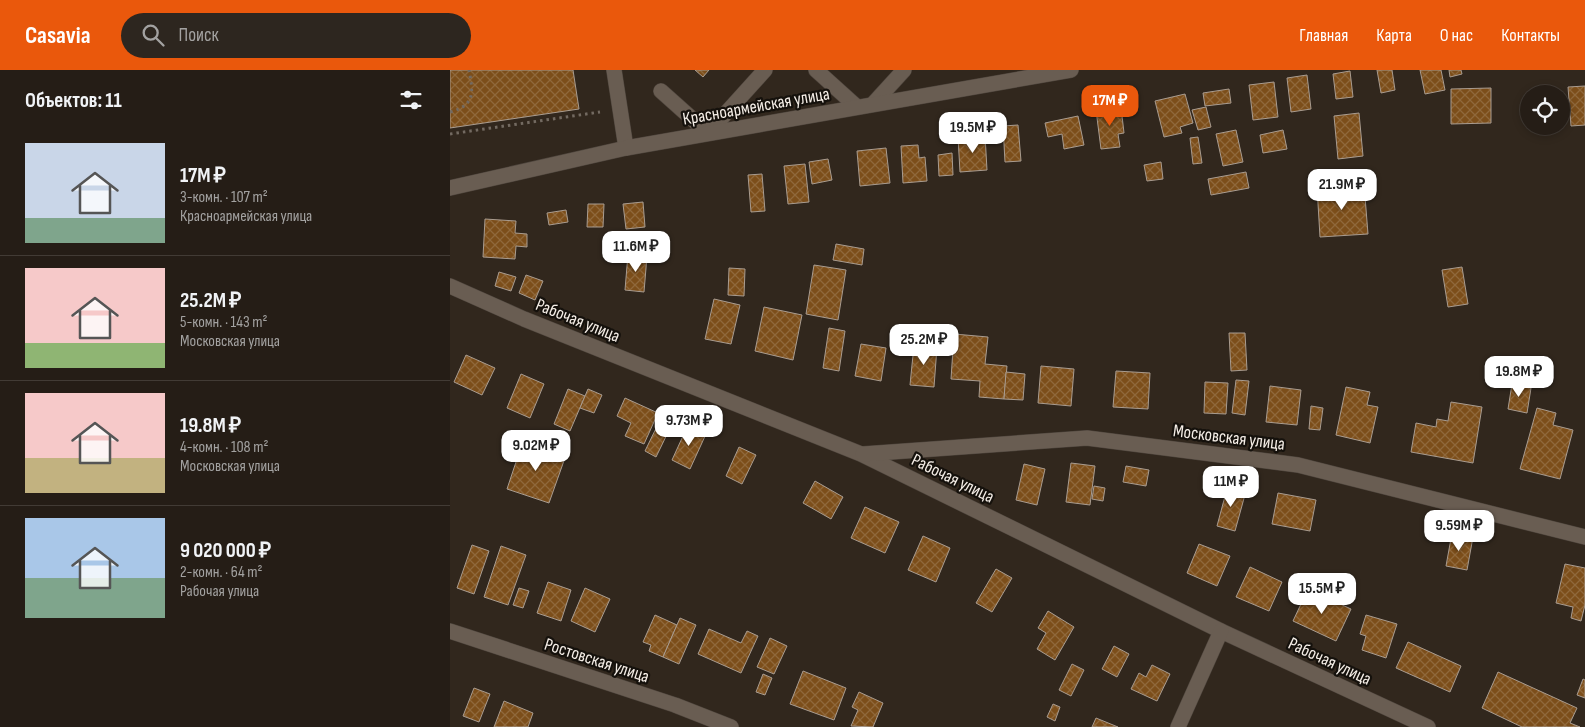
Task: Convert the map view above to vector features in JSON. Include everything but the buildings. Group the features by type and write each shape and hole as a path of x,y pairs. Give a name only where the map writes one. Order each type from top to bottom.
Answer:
{"street":[{"path":"614,70 626,148"},
{"path":"661,92 708,134 765,70"},
{"path":"816,70 857,107"},
{"path":"873,104 904,70"},
{"name":"Красноармейская улица","path":"450,188 626,148 1072,70"},
{"name":"Рабочая улица","path":"450,286 524,319 861,454 1221,630 1428,727"},
{"name":"Московская улица","path":"861,454 1087,438 1298,465 1585,537"},
{"path":"1178,727 1221,630"},
{"name":"Ростовская улица","path":"450,631 675,705 731,727"}],"path":[{"path":"450,112 468,103 472,96 469,70"},
{"path":"450,134 620,109"}]}
